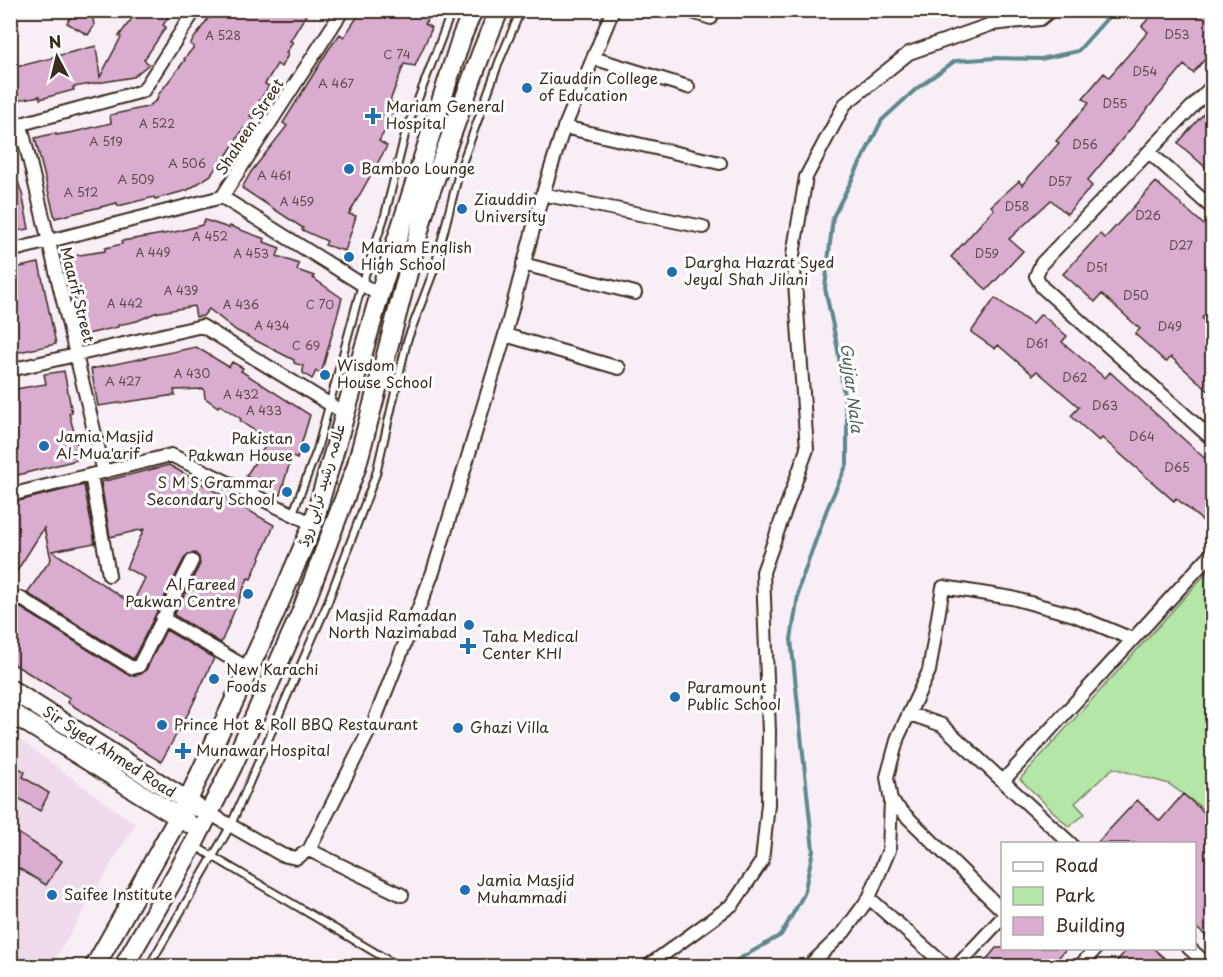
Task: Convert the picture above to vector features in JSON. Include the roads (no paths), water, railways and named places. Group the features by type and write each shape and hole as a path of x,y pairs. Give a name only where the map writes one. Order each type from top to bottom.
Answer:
{"main road":[{"name":"علامہ رشید ترابی روڈ","path":"95,966 183,810 313,524 337,409 380,295 421,160 472,10"},
{"name":"علامہ رشید ترابی روڈ","path":"124,966 197,838 301,613 356,468 427,201 499,10"},
{"name":"Sir Syed Ahmed Road","path":"10,689 183,810 197,838"},
{"name":"Sir Syed Ahmed Road","path":"10,712 183,810 209,813"}],"street":[{"path":"16,126 143,91 195,10"},
{"name":"Shaheen Street","path":"10,251 222,197 343,10"},
{"path":"209,813 282,855 296,858 309,850 375,719 433,572 505,335 542,194 564,127 613,10"},
{"path":"686,10 711,18"},
{"path":"648,966 733,904 762,861 768,804 769,732 763,572 807,449 793,255 806,177 845,104 909,53 992,24 1040,19 1051,10"},
{"path":"593,58 688,87"},
{"path":"1212,86 1041,264 1036,276 1042,287 1212,438"},
{"name":"Maarif Street","path":"16,126 48,242 104,472"},
{"path":"564,127 720,162"},
{"path":"1149,152 1212,208"},
{"path":"542,194 704,226"},
{"path":"222,197 380,295"},
{"path":"524,264 635,293"},
{"path":"10,370 202,326 337,409"},
{"path":"505,335 619,368"},
{"path":"10,495 171,455 313,524"},
{"path":"91,475 110,575"},
{"path":"1003,781 1212,553"},
{"path":"20,598 132,668 139,666 192,561"},
{"path":"813,965 843,932 869,898 889,850 891,801 887,777 898,737 929,671 943,587 1012,598 1074,615 1132,639"},
{"path":"162,618 249,669"},
{"path":"910,714 942,725 1068,842"},
{"path":"891,801 1001,909"},
{"path":"309,850 402,895"},
{"path":"869,898 946,966"},
{"path":"957,966 1001,919"},
{"path":"1080,966 1094,950"},
{"path":"1191,950 1209,966"}],"lane":[{"path":"293,513 317,450 337,409 362,284 385,215 406,131 453,10"},
{"path":"149,966 230,827 326,607 376,474 407,341 434,270 460,169 499,62 521,10"},
{"path":"197,838 213,857 398,966"}],"waterway":[{"name":"Gujjar Nala","path":"727,966 781,935 804,894 813,850 791,639 800,584 827,509 847,464 847,419 838,350 825,288 833,217 882,120 916,89 955,61 996,58 1041,59 1078,51 1112,10"}],"place":[{"name":"Ziauddin College of Education","path":"527,88"},
{"name":"Mariam General Hospital","path":"373,116"},
{"name":"Bamboo Lounge","path":"349,169"},
{"name":"Ziauddin University","path":"462,209"},
{"name":"Mariam English High School","path":"349,257"},
{"name":"Dargha Hazrat Syed Jeyal Shah Jilani","path":"672,272"},
{"name":"Wisdom House School","path":"325,375"},
{"name":"Jamia Masjid Al-Mua'arif","path":"44,446"},
{"name":"Pakistan Pakwan House","path":"305,448"},
{"name":"S M S Grammar Secondary School","path":"287,492"},
{"name":"Al Fareed Pakwan Centre","path":"248,594"},
{"name":"Masjid Ramadan North Nazimabad","path":"469,625"},
{"name":"Taha Medical Center KHI","path":"468,646"},
{"name":"New Karachi Foods","path":"214,679"},
{"name":"Paramount Public School","path":"675,697"},
{"name":"Prince Hot & Roll BBQ Restaurant","path":"162,725"},
{"name":"Ghazi Villa","path":"458,728"},
{"name":"Munawar Hospital","path":"183,751"},
{"name":"Jamia Masjid Muhammadi","path":"465,890"},
{"name":"Saifee Institute","path":"52,895"}]}
